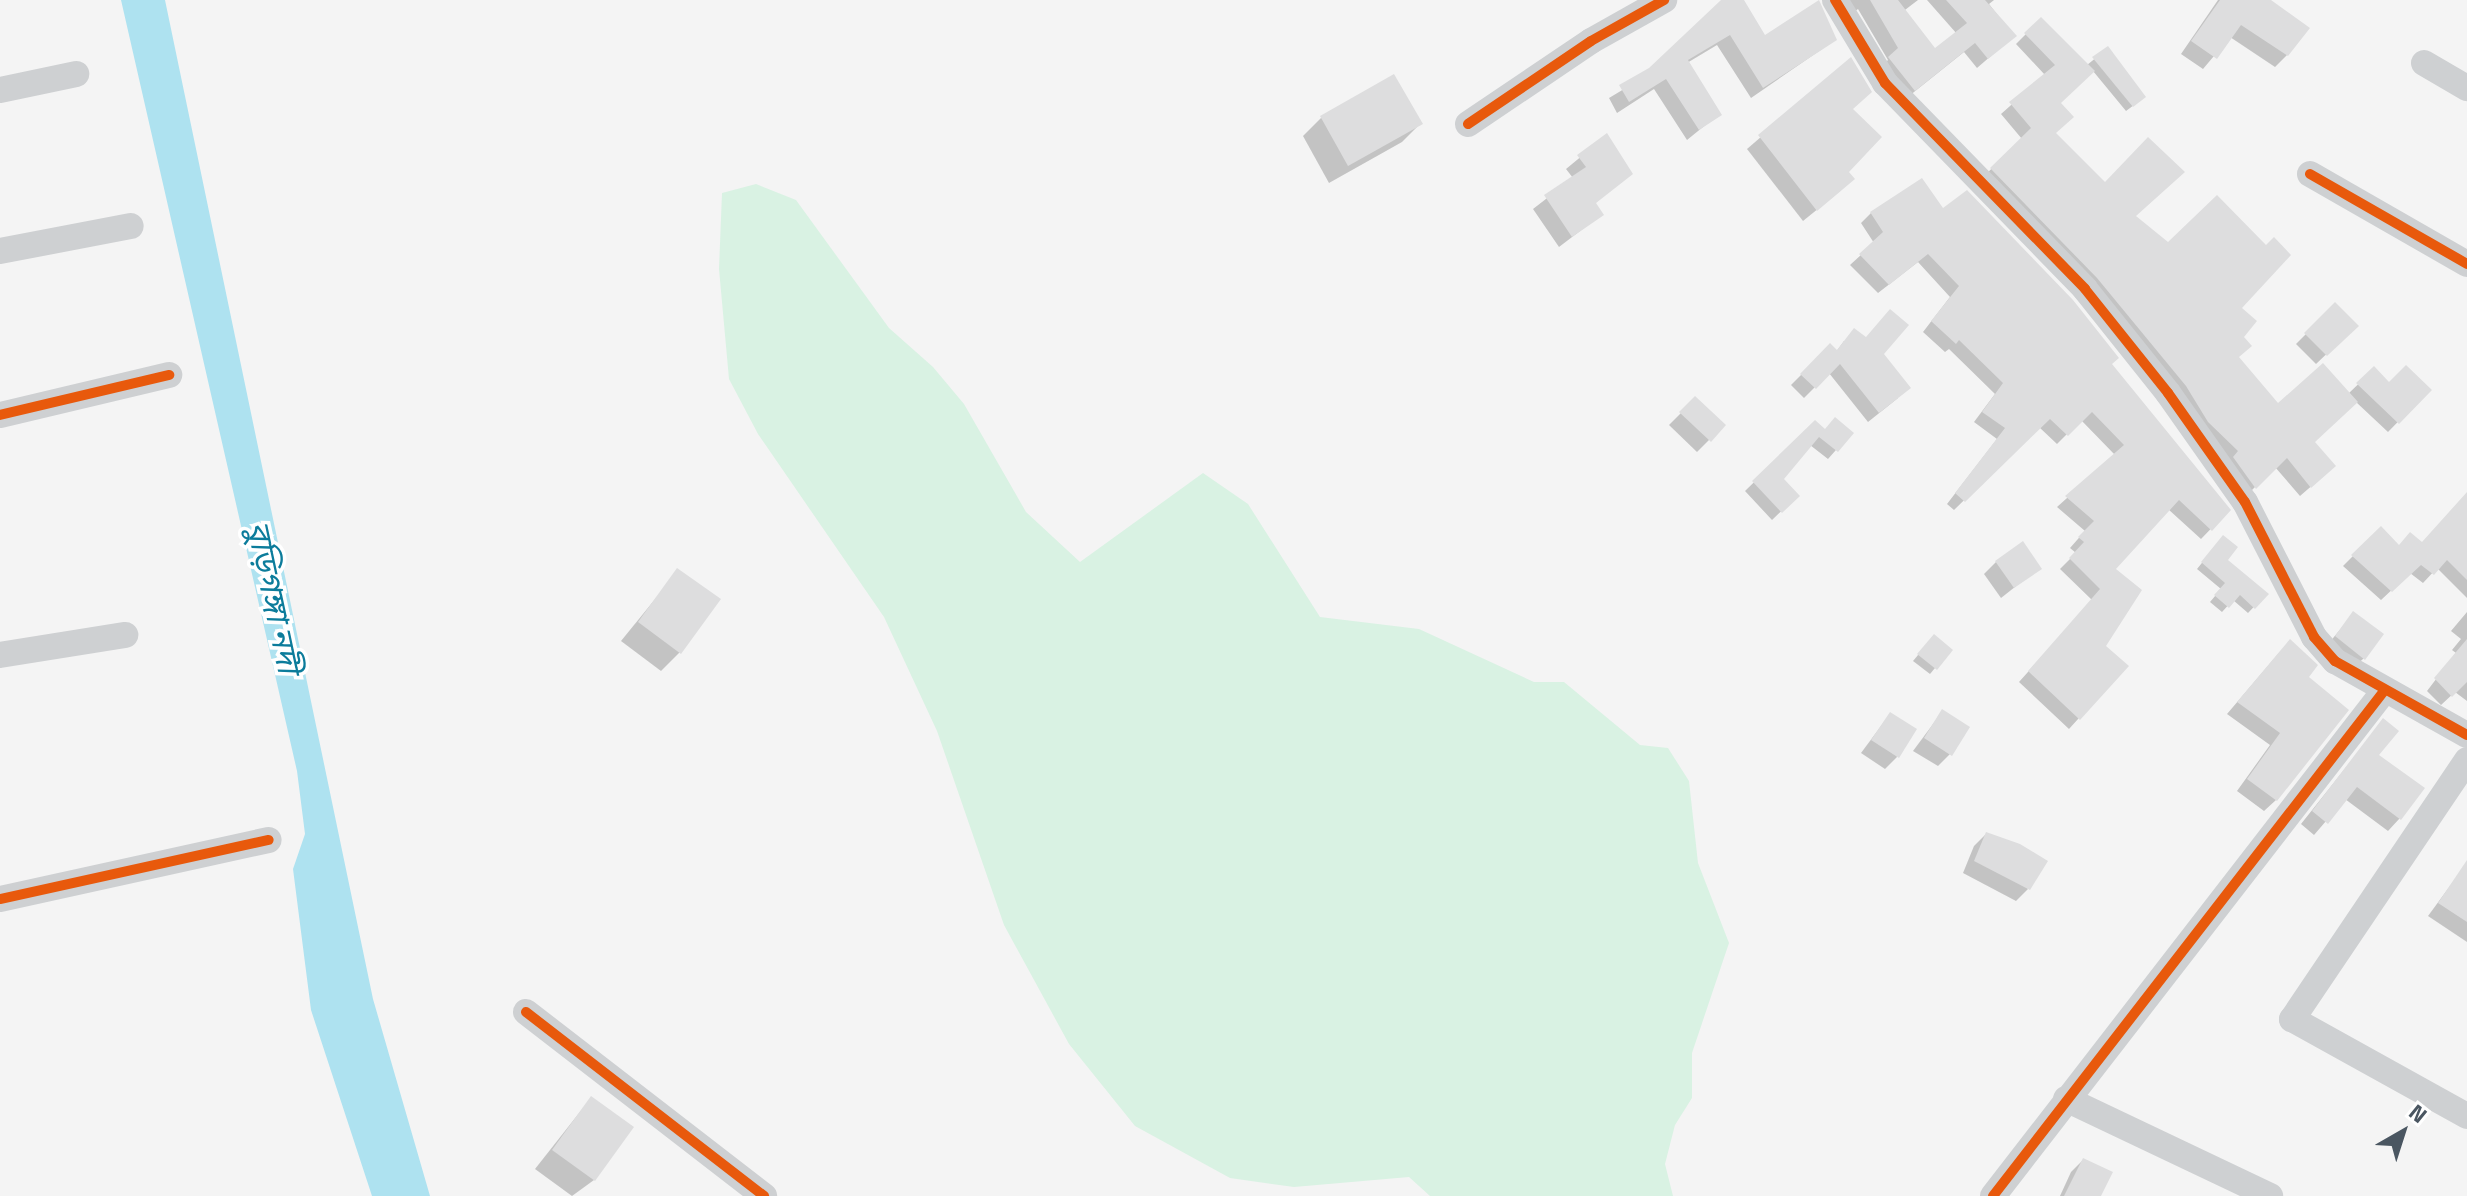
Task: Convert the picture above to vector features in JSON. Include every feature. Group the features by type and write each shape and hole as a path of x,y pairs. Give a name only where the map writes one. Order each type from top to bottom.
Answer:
{"street":[{"path":"1468,124 1591,41 1664,0"},
{"path":"1835,0 1885,83 2085,289 2168,393 2245,502 2314,637 2335,661 2467,735"},
{"path":"2424,63 2467,88"},
{"path":"0,90 76,74"},
{"path":"2310,174 2467,264"},
{"path":"0,251 131,226"},
{"path":"0,415 169,375"},
{"path":"0,655 125,635"},
{"path":"1993,1196 2384,691"},
{"path":"2467,760 2292,1019 2467,1116"},
{"path":"0,899 269,840"},
{"path":"526,1012 764,1196"},
{"path":"2066,1099 2270,1196"}],"green space":[{"path":"756,184 796,200 889,328 933,367 964,404 1026,512 1080,562 1203,473 1248,504 1320,617 1419,629 1534,682 1564,682 1640,745 1668,748 1689,781 1698,863 1729,943 1692,1053 1692,1098 1675,1125 1665,1164 1673,1196 1430,1196 1409,1177 1294,1187 1230,1178 1135,1126 1069,1044 1004,925 937,731 884,617 758,434 729,379 719,269 722,193"}],"water":[{"name":"বুড়িগঙ্গা নদী","path":"121,0 165,0 373,999 430,1196 372,1196 311,1010 293,869 305,834 297,771"}],"building":[{"path":"1721,0 1744,0 1765,35 1819,0 1837,40 1763,88 1730,35 1688,60 1722,115 1699,130 1666,79 1629,102 1619,85 1649,68"},
{"path":"1870,0 1898,0 1935,48 1967,23 1946,0 1985,0 2017,36 1988,59 1975,43 1915,91 1888,57 1898,48"},
{"path":"2220,0 2271,0 2310,28 2288,56 2241,25 2217,59 2191,41"},
{"path":"2041,17 2095,71 2061,103 2074,117 2056,133 2105,182 2148,137 2185,172 2136,216 2168,242 2217,195 2266,245 2274,237 2291,255 2242,308 2257,321 2244,337 2252,346 2239,357 2278,403 2323,363 2358,402 2315,442 2336,466 2311,488 2287,458 2256,489 2233,457 2238,451 2208,422 2186,386 2097,278 1990,168 2031,128 2009,102 2055,65 2024,33"},
{"path":"2108,46 2146,97 2133,107 2092,57"},
{"path":"1851,57 1872,92 1853,109 1882,137 1849,172 1855,179 1817,211 1758,135"},
{"path":"1394,74 1423,124 1348,166 1320,116"},
{"path":"1607,133 1633,174 1596,203 1604,215 1572,237 1544,195 1586,167 1577,155"},
{"path":"1922,178 1943,208 1967,190 2073,300 2119,358 2112,364 2231,510 2212,531 2179,500 2116,569 2142,590 2106,646 2129,666 2080,720 2028,671 2100,589 2069,558 2084,542 2078,537 2094,521 2065,496 2124,445 2092,412 2068,436 2050,419 1965,502 1955,493 2005,428 1982,412 2003,383 1959,340 1956,344 1931,321 1959,286 1928,254 1889,285 1859,254 1883,232 1870,212"},
{"path":"2335,302 2359,326 2327,356 2304,333"},
{"path":"1890,309 1909,325 1884,354 1911,388 1879,413 1840,364 1816,389 1800,374 1830,343 1837,350 1854,328 1866,337"},
{"path":"2406,365 2432,390 2399,424 2356,383 2374,366 2389,382"},
{"path":"1695,396 1726,425 1711,442 1679,412"},
{"path":"1835,417 1854,433 1838,452 1819,437 1784,479 1800,496 1782,513 1752,481 1815,420 1825,429"},
{"path":"2467,492 2467,580 2447,560 2434,575 2421,565 2392,592 2351,555 2381,526 2399,545 2410,532 2422,542"},
{"path":"2223,535 2238,547 2228,560 2269,594 2255,609 2240,595 2229,608 2214,595 2225,583 2201,562"},
{"path":"2023,541 2042,569 2014,588 1995,561"},
{"path":"677,568 721,599 681,654 638,622"},
{"path":"2353,611 2384,634 2365,660 2335,636"},
{"path":"1934,634 1953,650 1937,670 1917,654"},
{"path":"2290,639 2318,665 2309,677 2349,710 2277,801 2247,779 2280,733 2237,702"},
{"path":"2467,639 2467,682 2452,697 2434,678"},
{"path":"1942,709 1970,727 1952,756 1924,738"},
{"path":"1890,712 1917,729 1899,758 1871,740"},
{"path":"2383,718 2399,731 2379,755 2425,788 2401,820 2357,787 2328,824 2312,811"},
{"path":"1986,832 2020,844 2048,861 2030,890 1974,861"},
{"path":"2467,860 2467,922 2438,903"},
{"path":"591,1096 634,1127 595,1181 552,1150"},
{"path":"2083,1158 2113,1172 2101,1196 2064,1196"}],"cycle path":[{"path":"1468,124 1591,41 1664,0"},
{"path":"1835,0 1885,83 2085,289 2168,393 2245,502 2314,637 2335,661 2467,735"},
{"path":"2310,174 2467,264"},
{"path":"0,415 169,375"},
{"path":"1993,1196 2384,691"},
{"path":"0,899 269,840"},
{"path":"526,1012 764,1196"}]}
